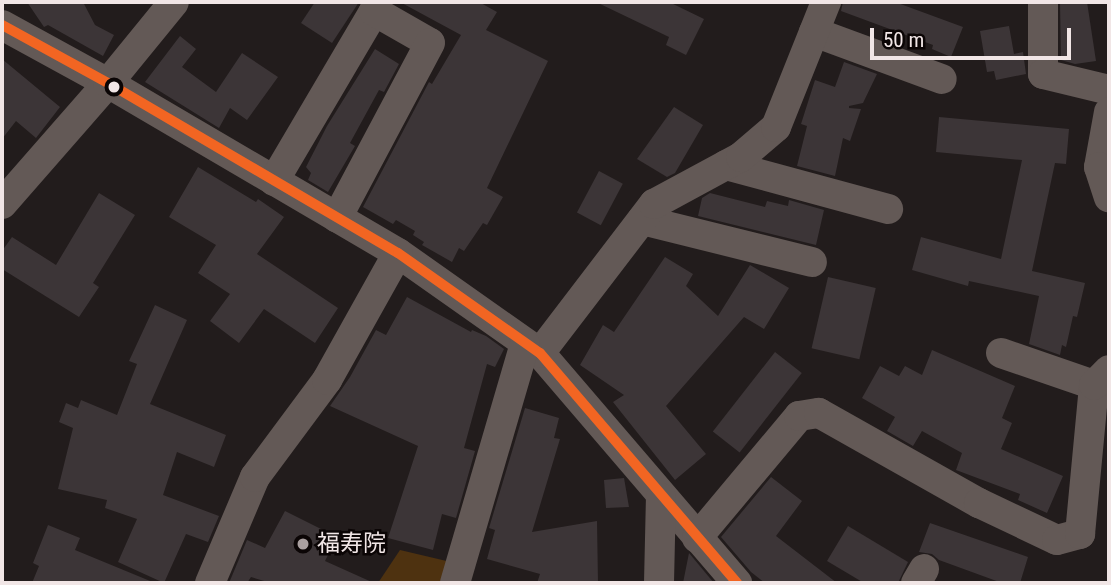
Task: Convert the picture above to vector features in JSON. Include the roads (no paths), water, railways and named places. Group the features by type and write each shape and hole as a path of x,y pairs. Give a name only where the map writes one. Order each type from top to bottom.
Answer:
{"street":[{"path":"2,204 108,83 174,2"},
{"path":"455,583 532,348 654,205 741,157 776,127 826,2"},
{"path":"1043,2 1044,74 1109,90"},
{"path":"274,181 374,11 430,43 337,218"},
{"path":"2,25 108,83 398,253 532,348 737,583"},
{"path":"814,32 942,79"},
{"path":"1109,112 1099,167 1109,197"},
{"path":"726,165 888,209"},
{"path":"642,220 812,262"},
{"path":"210,583 255,477 327,380 398,253"},
{"path":"697,538 799,416 819,413 979,503 1057,540 1080,534 1102,377 1002,353"},
{"path":"659,583 661,498"}],"place":[{"name":"福寿院","path":"303,544"}]}
